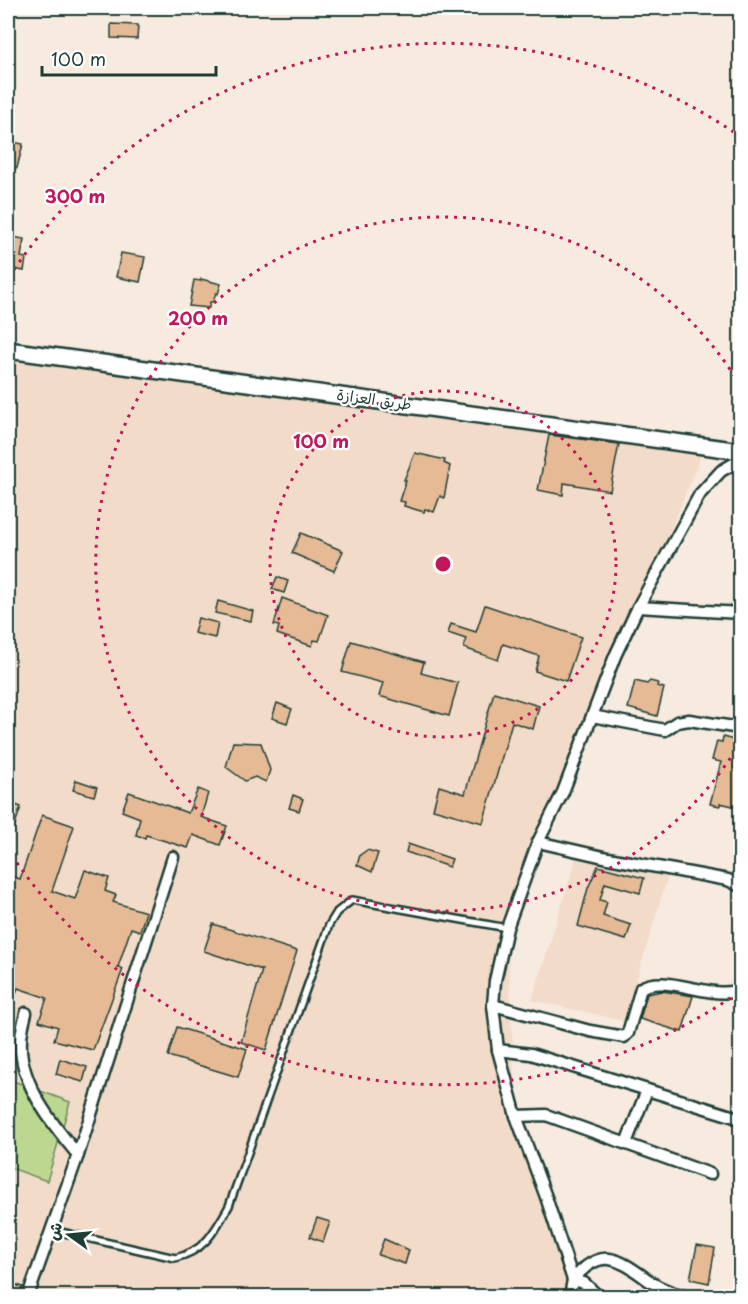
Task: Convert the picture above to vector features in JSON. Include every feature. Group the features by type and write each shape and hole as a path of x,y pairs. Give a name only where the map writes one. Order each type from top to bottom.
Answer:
{"main road":[{"path":"8,1293 18,1296"}],"street":[{"name":"طريق العزازة","path":"8,350 741,451"},
{"path":"570,1296 573,1280 516,1116 498,1050 493,1005 495,981 507,928 538,842 563,792 615,656 638,607 700,494 721,471 741,460"},
{"path":"638,607 741,614"},
{"path":"592,716 665,730 677,723 689,720 741,728"},
{"path":"538,842 608,858 728,880 741,886"},
{"path":"28,1296 78,1155 173,857"},
{"path":"728,880 741,877"},
{"path":"493,1005 590,1031 624,1037 628,1034 641,988 647,985 663,985 708,992 732,993 741,990"},
{"path":"26,1012 21,1041 24,1066 45,1115 78,1155"},
{"path":"498,1050 531,1053 738,1118"},
{"path":"626,1143 647,1090"},
{"path":"516,1116 546,1115 710,1174"},
{"path":"573,1280 583,1268 606,1257 619,1260 666,1290 685,1296"},
{"path":"573,1280 584,1283 597,1296"}],"lane":[{"path":"50,1229 175,1258 193,1254 212,1235 229,1206 329,925 337,912 352,900 507,928"}],"shaded area":[{"path":"8,350 705,446 507,928 516,1116 573,1280 569,1296 49,1296 8,1289"},
{"path":"576,859 668,876 624,1021 532,1000"}],"green space":[{"path":"8,1079 70,1102 47,1181 8,1167"}],"building":[{"path":"111,24 138,25 137,39 111,38"},
{"path":"8,141 23,144 17,168 8,166"},
{"path":"8,236 24,239 21,257 26,258 24,271 8,268"},
{"path":"121,253 145,257 140,282 116,277"},
{"path":"201,279 221,284 209,308 189,306 194,280 201,281"},
{"path":"549,435 619,444 610,491 564,483 563,495 538,490"},
{"path":"415,453 445,460 444,463 450,466 444,498 440,496 434,512 425,509 424,512 404,506 405,502 399,501 406,480 404,480"},
{"path":"301,533 343,551 334,571 292,553"},
{"path":"277,577 288,581 284,593 272,589"},
{"path":"282,598 328,615 319,641 314,640 312,646 277,634 279,626 274,625"},
{"path":"218,601 253,611 251,621 215,613"},
{"path":"485,605 581,637 566,681 535,671 539,656 503,644 498,660 464,648 466,639 448,633 451,624 476,632"},
{"path":"198,618 218,623 215,638 194,633"},
{"path":"351,641 424,662 421,673 458,683 449,716 379,696 383,683 342,672"},
{"path":"635,681 647,684 650,681 664,688 657,716 628,708"},
{"path":"494,692 539,706 533,729 512,722 483,823 433,809 439,786 465,794"},
{"path":"277,703 292,709 287,723 272,718"},
{"path":"723,737 741,742 741,808 720,803 720,806 710,804 721,762 712,760 717,741 722,742"},
{"path":"233,742 261,743 270,770 266,782 255,777 245,781 226,767"},
{"path":"76,780 97,787 94,796 73,790"},
{"path":"198,789 208,793 201,817 227,826 220,845 193,835 188,848 146,835 145,838 136,835 140,818 122,811 129,792 188,813"},
{"path":"293,795 303,799 299,811 289,808"},
{"path":"8,802 21,807 9,842 8,842"},
{"path":"42,815 74,826 52,891 75,899 85,870 109,878 105,891 116,895 113,902 146,912 140,931 131,928 118,967 123,969 93,1050 54,1040 58,1027 39,1021 47,998 18,988 8,1014 8,875 20,879"},
{"path":"408,844 452,859 449,867 406,852"},
{"path":"367,850 378,853 372,872 357,865 360,855"},
{"path":"598,866 644,878 640,893 605,883 600,900 607,902 603,916 631,925 626,940 578,926 588,888"},
{"path":"213,924 297,951 266,1050 241,1042 262,970 204,951"},
{"path":"662,991 693,996 682,1032 640,1019 647,994"},
{"path":"177,1027 247,1049 238,1077 168,1056"},
{"path":"60,1059 87,1067 83,1082 56,1074"},
{"path":"317,1218 330,1222 323,1242 310,1237"},
{"path":"384,1239 409,1250 405,1264 378,1255"},
{"path":"697,1245 715,1248 709,1283 690,1279"}]}
